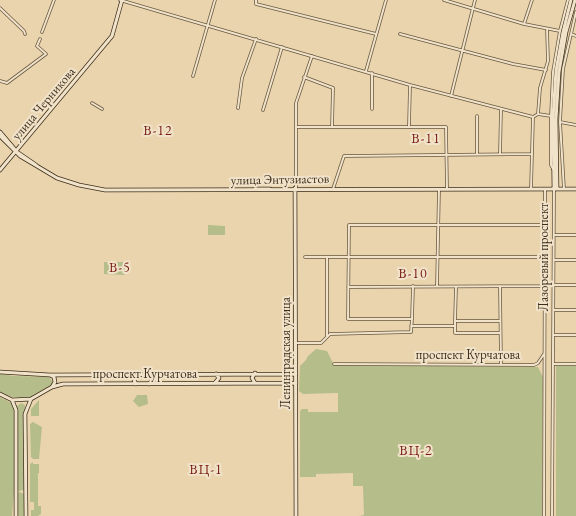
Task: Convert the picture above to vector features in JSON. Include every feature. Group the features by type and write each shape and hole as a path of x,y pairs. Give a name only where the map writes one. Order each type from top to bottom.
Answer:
{"street":[{"path":"42,32 54,0"},
{"path":"122,0 410,85 533,117 538,114 551,116"},
{"name":"улица Черникова","path":"0,172 112,36 122,0"},
{"path":"193,76 215,0"},
{"path":"256,0 256,4 376,34"},
{"path":"366,71 386,0"},
{"path":"444,0 524,24 560,31"},
{"path":"451,96 475,0"},
{"path":"524,24 532,0"},
{"path":"554,171 551,165 553,72 560,31 569,0"},
{"name":"Лазоревый проспект","path":"556,189 554,171 553,118 556,71 569,0"},
{"name":"Лазоревый проспект","path":"552,516 556,119 559,72 566,32 574,0"},
{"path":"0,8 24,31 25,34"},
{"path":"564,189 560,122 563,69 576,12"},
{"path":"538,114 540,88 548,61 546,29"},
{"path":"400,34 546,70"},
{"path":"570,34 576,36"},
{"path":"0,82 7,83 46,54 37,46 40,39"},
{"path":"238,108 242,78 256,39"},
{"path":"263,110 282,47"},
{"name":"Ленинградская улица","path":"296,516 296,103 312,56"},
{"path":"372,73 372,109"},
{"path":"304,77 333,88 332,127"},
{"path":"409,126 410,85"},
{"path":"92,103 102,108"},
{"path":"500,154 501,109"},
{"path":"477,116 477,154"},
{"path":"531,189 533,117"},
{"path":"560,122 576,125"},
{"path":"296,127 446,127 447,189"},
{"path":"0,132 16,152"},
{"name":"улица Энтузиастов","path":"0,136 30,164 57,178 80,185 105,190 249,191 295,189 576,189"},
{"path":"333,189 344,156 532,154"},
{"path":"295,189 295,374"},
{"path":"437,286 439,189"},
{"name":"Лазоревый проспект","path":"544,516 545,189"},
{"path":"412,319 348,319 349,225 545,225"},
{"path":"554,235 576,235"},
{"path":"306,257 545,257"},
{"path":"327,257 327,336"},
{"path":"554,260 576,260"},
{"path":"554,285 576,285"},
{"path":"296,343 321,343 330,334 411,332 413,286"},
{"path":"500,286 501,366"},
{"path":"348,287 545,286"},
{"path":"456,287 455,333 500,333"},
{"path":"554,310 576,310"},
{"path":"455,321 500,321"},
{"path":"411,326 455,326"},
{"path":"554,335 576,335"},
{"name":"проспект Курчатова","path":"334,364 501,366 536,364 541,360 545,350"},
{"path":"554,364 576,364"},
{"name":"проспект Курчатова","path":"0,372 50,375 215,373 295,374"},
{"path":"215,373 219,378 215,383"},
{"path":"254,383 252,378 255,373"},
{"path":"136,374 134,380 136,384"},
{"path":"149,374 152,377 150,384"},
{"path":"50,375 54,377 55,382 52,387"},
{"name":"проспект Курчатова","path":"0,394 12,400 31,399 52,387 63,384 296,383"},
{"path":"26,516 25,414 31,399"},
{"path":"12,400 16,410 16,516"}],"green space":[{"path":"208,225 225,226 225,235 208,235"},
{"path":"104,262 125,262 125,275 104,274"},
{"path":"316,349 327,351 334,365 538,367 543,377 542,516 359,516 364,515 363,486 353,486 353,473 316,474 316,477 300,477 300,411 302,409 308,409 308,412 338,412 338,393 303,394 299,391 300,366"},
{"path":"556,366 576,366 576,516 556,516"},
{"path":"0,374 49,377 53,382 51,385 28,398 12,397 0,392"},
{"path":"137,395 147,395 148,404 139,407 133,401"},
{"path":"0,397 11,403 14,410 14,492 12,516 0,516"},
{"path":"39,400 39,416 31,416 31,409"},
{"path":"21,403 25,405 25,492 22,490 17,492 17,406"},
{"path":"33,422 42,427 39,459 33,459 31,457 30,424"},
{"path":"33,462 33,464 39,464 39,473 37,475 38,506 41,506 41,514 38,516 31,516 31,510 34,510 34,502 30,502 30,464"},
{"path":"19,492 25,494 25,516 17,516 17,494"}],"district":[{"name":"В-12","path":"158,131"},
{"name":"В-11","path":"426,139"},
{"name":"В-5","path":"120,268"},
{"name":"В-10","path":"413,274"},
{"name":"ВЦ-2","path":"416,451"},
{"name":"ВЦ-1","path":"206,470"}]}
